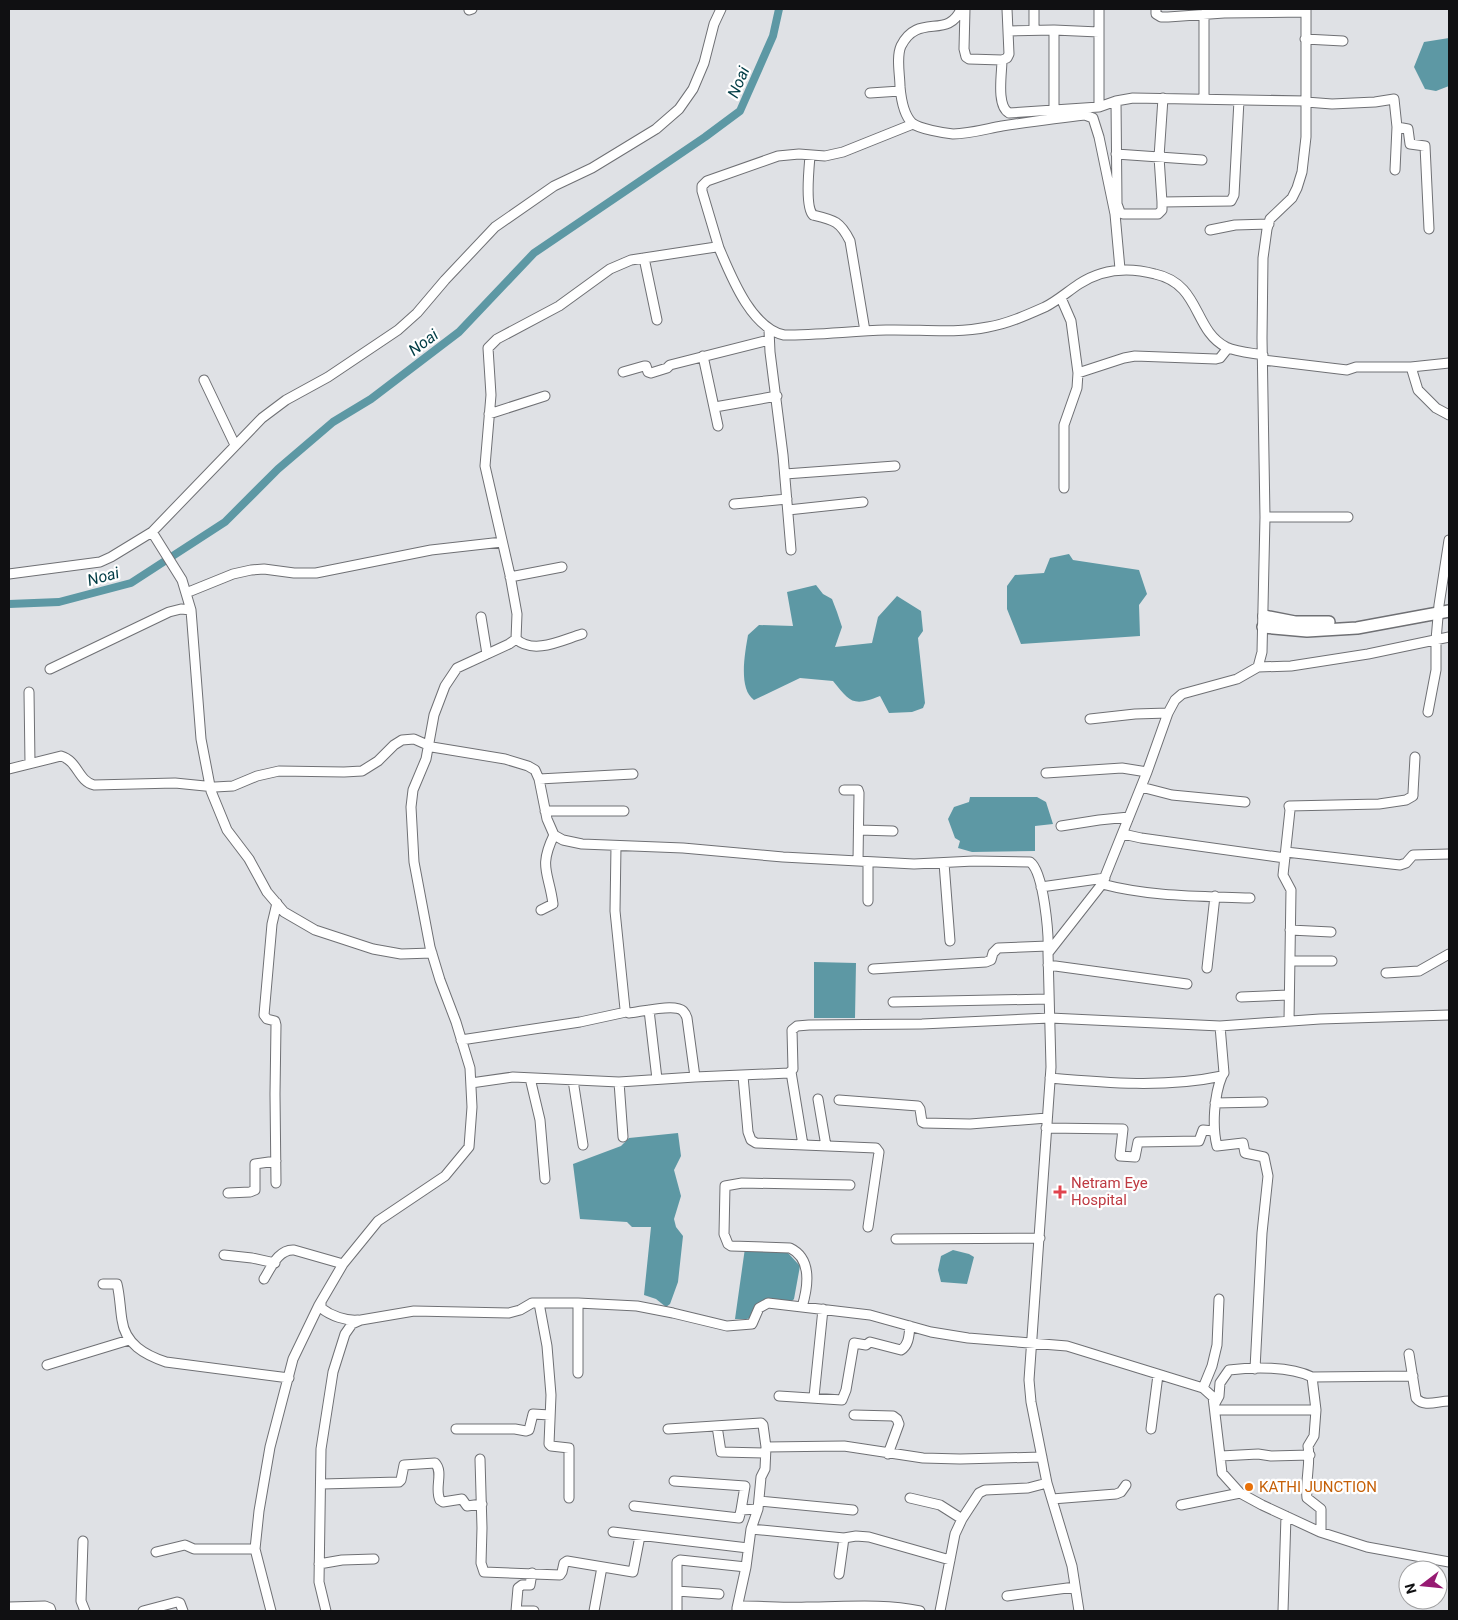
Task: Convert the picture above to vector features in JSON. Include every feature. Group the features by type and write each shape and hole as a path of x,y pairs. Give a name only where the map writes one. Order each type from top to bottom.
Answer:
{"main road":[{"path":"1263,621 1332,622 1368,620 1444,608"}],"street":[{"path":"9,574 100,562 112,557 152,532 262,418 286,400 328,377 398,330 417,313 495,227 554,186 592,168 656,129 679,109 693,89 704,62 720,9"},
{"path":"913,124 906,112 900,91 900,48 911,32 952,22 958,17 961,9"},
{"path":"966,9 964,49 966,57 969,59 1002,60 1009,54 1008,9"},
{"path":"1034,9 1034,30"},
{"path":"1099,9 1099,107"},
{"path":"1156,9 1156,14 1161,17 1224,11 1306,10 1306,137 1302,172 1292,198 1276,213 1268,224 1263,258 1265,516 1262,652 1258,667"},
{"path":"1204,14 1204,99"},
{"path":"1054,30 1054,111"},
{"path":"1009,31 1099,32"},
{"path":"1305,40 1344,41"},
{"path":"1002,60 1001,102 1005,111 1016,114 1099,107 1133,98 1306,101 1332,104 1394,99 1397,128 1395,170"},
{"path":"870,93 900,91"},
{"path":"1116,101 1116,154 1120,212 1123,214 1158,214 1162,210 1160,157 1163,98"},
{"path":"1162,202 1230,201 1234,195 1239,100"},
{"path":"1120,270 1115,214 1105,165 1095,122 1090,116 1085,115 953,134 913,124 843,152 825,156 800,154 778,156 724,174 704,183 702,191 719,248 736,286 744,300 769,330 784,335 865,331 960,330 987,327 1004,323 1044,308 1090,278 1120,270 1155,274 1176,282 1194,302 1209,332 1228,348 1263,357 1347,370 1356,367 1411,367 1449,363"},
{"path":"1397,128 1408,129 1410,144 1426,146 1429,230"},
{"path":"1116,154 1202,160"},
{"path":"810,156 808,204 810,212 813,215 838,222 850,241 865,331"},
{"path":"1210,230 1234,225 1268,224"},
{"path":"516,639 517,614 485,466 491,395 488,348 496,339 559,306 610,269 631,260 719,248"},
{"path":"644,258 657,320"},
{"path":"1061,298 1071,321 1078,373 1077,388 1064,425 1064,488"},
{"path":"769,330 785,474 791,550"},
{"path":"623,372 644,366 651,373 667,368 670,365 702,356 769,340"},
{"path":"1078,373 1135,356 1216,359 1220,358 1228,348"},
{"path":"702,356 718,426"},
{"path":"1411,367 1418,390 1436,408 1449,414"},
{"path":"204,380 235,445"},
{"path":"489,414 545,396"},
{"path":"714,407 776,396"},
{"path":"785,474 895,466"},
{"path":"734,504 787,499"},
{"path":"788,510 863,502"},
{"path":"1265,516 1348,517"},
{"path":"152,532 182,580 191,610 201,739 210,786 227,830 249,859 267,892 284,912 315,930 373,949 401,954 432,953"},
{"path":"1428,712 1436,670 1436,640 1444,608 1449,540"},
{"path":"186,593 233,574 251,570 264,569 294,573 316,573 431,550 502,542"},
{"path":"510,577 562,567"},
{"path":"50,669 160,616 181,609 191,610"},
{"path":"481,618 486,654"},
{"path":"516,639 522,644 534,647 582,634"},
{"path":"1048,950 1103,881 1142,787 1168,713 1175,700 1182,694 1237,678 1258,667 1291,666 1368,654 1449,637"},
{"path":"271,1611 255,1549 270,1447 293,1359 320,1302 343,1264 378,1221 446,1176 469,1147 472,1106 470,1068 432,953 414,862 411,807 413,790 426,760 434,715 444,686 457,668 516,639"},
{"path":"29,692 30,763"},
{"path":"1090,719 1135,714 1168,713"},
{"path":"9,768 61,756 68,758 87,783 94,785 175,783 233,786 257,776 279,771 344,772 362,770 378,762 394,745 402,740 414,739 432,747 505,759 528,766 534,770 539,780 545,811 554,835 563,840 582,844 683,848 868,862 914,864 1001,861 1030,862 1034,865 1038,872 1041,887 1048,950 1052,1044 1030,1380 1031,1402 1047,1484 1072,1566 1079,1611"},
{"path":"1289,1021 1291,890 1283,875 1289,806 1379,804 1406,800 1414,793 1415,757"},
{"path":"1046,773 1122,768 1147,772"},
{"path":"539,780 633,774"},
{"path":"1142,787 1172,795 1244,802"},
{"path":"844,790 858,790 859,793 858,861"},
{"path":"545,811 624,810"},
{"path":"1061,826 1129,817"},
{"path":"859,830 893,831"},
{"path":"1123,834 1141,838 1286,855 1400,865 1406,863 1413,856 1449,854"},
{"path":"541,910 553,904 545,861 546,853 554,835"},
{"path":"616,846 615,911 626,1012"},
{"path":"868,862 868,901"},
{"path":"944,863 950,941"},
{"path":"1041,887 1103,881 1123,890 1150,894 1250,898"},
{"path":"1206,968 1215,896"},
{"path":"276,1183 276,1025 275,1021 267,1019 264,1015 271,933 277,903"},
{"path":"1290,930 1331,932"},
{"path":"873,969 986,962 991,960 993,953 998,948 1048,950"},
{"path":"1386,973 1419,972 1449,954"},
{"path":"1290,961 1332,961"},
{"path":"1048,965 1188,984"},
{"path":"1241,997 1290,995"},
{"path":"893,1002 1049,998"},
{"path":"461,1040 580,1022 626,1012 677,1008 683,1010 687,1018 695,1076"},
{"path":"649,1010 657,1079"},
{"path":"803,1145 792,1072 792,1030 797,1026 922,1024 1050,1018 1220,1026 1289,1021 1449,1015"},
{"path":"1220,1026 1224,1073 1215,1103 1214,1131 1217,1146 1243,1143 1245,1153 1264,1157 1268,1176 1262,1233 1255,1369"},
{"path":"471,1083 513,1077 619,1082 695,1076 743,1076 792,1072"},
{"path":"743,1076 748,1132 751,1140 756,1144 876,1148 879,1152 868,1227"},
{"path":"1050,1078 1126,1083 1185,1081 1222,1076"},
{"path":"530,1078 540,1120 545,1180"},
{"path":"573,1080 583,1145"},
{"path":"619,1082 623,1137"},
{"path":"818,1099 826,1146"},
{"path":"839,1100 918,1106 924,1124 970,1124 1047,1118"},
{"path":"1215,1103 1263,1102"},
{"path":"1046,1128 1123,1129 1120,1156 1135,1157 1138,1142 1199,1141 1203,1130 1214,1131"},
{"path":"228,1193 255,1190 255,1164 276,1161"},
{"path":"802,1307 807,1283 806,1270 803,1259 797,1252 790,1248 731,1246 728,1244 724,1234 724,1186 752,1183 850,1186"},
{"path":"896,1239 1040,1238"},
{"path":"264,1280 282,1253 288,1250 343,1264"},
{"path":"224,1256 252,1258 274,1263"},
{"path":"103,1284 117,1284 122,1323 130,1340 151,1357 166,1362 289,1378"},
{"path":"1203,1388 1212,1366 1217,1345 1219,1299"},
{"path":"320,1302 326,1312 349,1320 361,1320 414,1311 509,1313 520,1310 532,1303 578,1303 637,1306 727,1326 752,1324 759,1308 768,1304 870,1315 931,1332 968,1338 1009,1343 1067,1346 1203,1388 1213,1397 1222,1473 1240,1493 1321,1532 1367,1547 1449,1562"},
{"path":"539,1303 547,1346 551,1395 549,1444 551,1446 570,1448 569,1498"},
{"path":"578,1303 578,1373"},
{"path":"814,1397 823,1309"},
{"path":"326,1611 319,1582 319,1513 322,1484 321,1449 333,1372 345,1334 352,1324 361,1320"},
{"path":"779,1396 842,1400 846,1390 854,1343 866,1345 870,1342 901,1350 905,1348 908,1342 910,1326"},
{"path":"47,1365 130,1340"},
{"path":"1409,1354 1416,1398 1424,1404 1449,1401"},
{"path":"1215,1408 1219,1396 1220,1383 1229,1370 1301,1371 1312,1377 1413,1376"},
{"path":"1151,1429 1158,1375"},
{"path":"1312,1377 1316,1410 1314,1436 1308,1446 1310,1455 1305,1486 1306,1498 1321,1509 1321,1532"},
{"path":"1215,1408 1316,1410"},
{"path":"456,1429 515,1429 526,1431 531,1428 533,1414 550,1415"},
{"path":"854,1415 893,1416 897,1419 899,1424 888,1454"},
{"path":"668,1429 761,1423 763,1425 765,1469 761,1478 758,1505 751,1529 746,1567 737,1610"},
{"path":"717,1426 721,1452 844,1446 888,1454 960,1459 1042,1457"},
{"path":"1221,1456 1258,1454 1271,1456 1310,1455"},
{"path":"480,1459 482,1569 484,1572 560,1575 566,1561 633,1572 640,1536"},
{"path":"322,1484 399,1482 404,1465 435,1463 439,1469 438,1496 440,1500 443,1502 462,1499 467,1506 482,1504"},
{"path":"634,1506 738,1518 745,1486 674,1481"},
{"path":"940,1611 955,1534 962,1519 979,1493 985,1490 1028,1488 1047,1484"},
{"path":"1052,1499 1116,1494 1122,1492 1126,1484"},
{"path":"1181,1505 1240,1493"},
{"path":"910,1498 940,1505 962,1519"},
{"path":"741,1510 758,1505 853,1510"},
{"path":"1283,1611 1286,1516"},
{"path":"751,1529 844,1538 856,1536 869,1537 950,1560"},
{"path":"613,1532 748,1548"},
{"path":"839,1574 844,1538"},
{"path":"83,1541 81,1601 85,1611"},
{"path":"156,1552 186,1545 194,1549 255,1549"},
{"path":"319,1564 342,1560 374,1559"},
{"path":"677,1611 678,1562 680,1560 746,1567"},
{"path":"594,1611 602,1566"},
{"path":"532,1573 530,1585 522,1585 518,1588 517,1611 534,1611"},
{"path":"1007,1596 1075,1586"},
{"path":"677,1591 719,1594"},
{"path":"143,1611 177,1602 180,1603 183,1611"},
{"path":"737,1610 744,1606 774,1609 819,1609 850,1605 883,1606 920,1611"},
{"path":"9,1607 45,1606 50,1608 51,1611"}],"water":[{"path":"1449,38 1449,86 1436,91 1425,89 1414,67 1424,42"},
{"path":"1069,554 1073,560 1139,570 1147,594 1139,605 1140,636 1021,644 1007,609 1007,586 1015,575 1044,573 1050,558"},
{"path":"816,585 823,594 832,599 842,627 835,647 872,643 878,617 897,596 921,611 923,631 918,638 925,703 923,708 912,712 889,713 880,696 864,701 853,701 833,681 800,678 754,700 749,695 744,679 745,651 748,635 759,625 793,626 787,592"},
{"path":"970,797 1037,797 1046,802 1053,824 1035,826 1035,851 972,852 958,848 960,841 955,838 948,819 954,807 969,802"},
{"path":"814,962 856,963 855,1018 814,1018"},
{"path":"678,1133 681,1156 674,1170 681,1196 674,1219 676,1227 683,1236 678,1282 670,1304 666,1307 656,1299 644,1295 651,1227 632,1227 627,1222 580,1219 573,1164 621,1146 629,1138"},
{"path":"745,1248 788,1253 800,1266 794,1299 786,1307 761,1306 756,1316 747,1319 735,1319"},
{"path":"953,1250 974,1257 967,1284 941,1282 938,1270 941,1256"}],"waterway":[{"name":"Noai","path":"9,604 59,602 131,583 225,522 278,469 333,422 371,399 459,332 534,253 705,137 740,111 773,36 779,9"}],"place":[{"name":"Netram Eye Hospital","path":"1060,1192"},
{"name":"KATHI JUNCTION","path":"1249,1487"}]}
